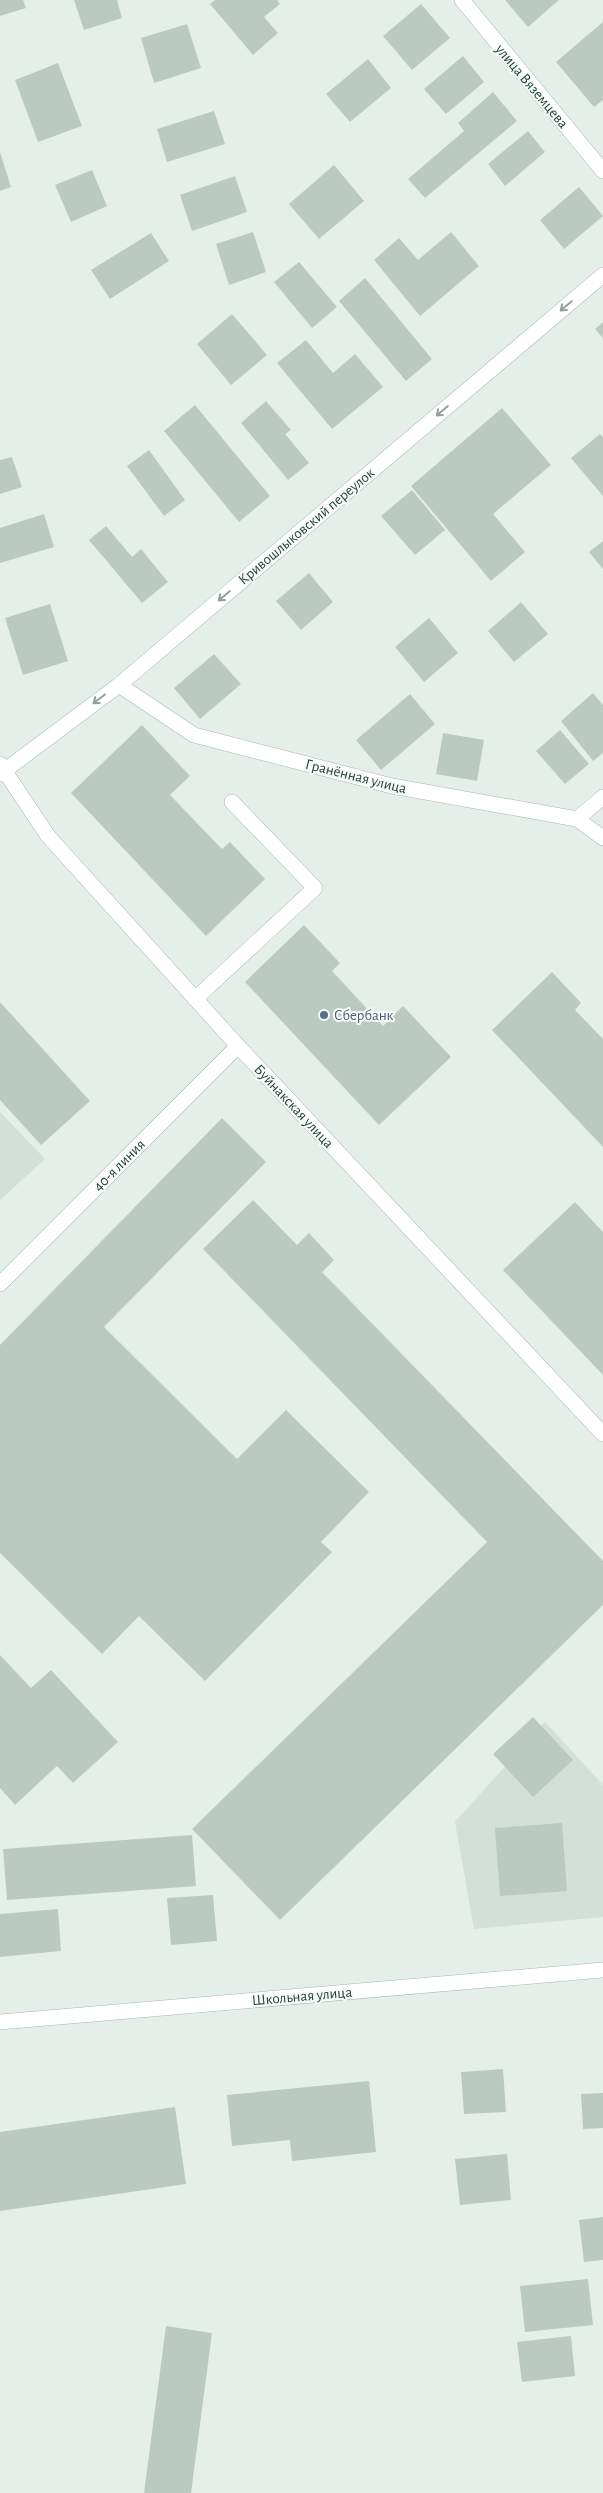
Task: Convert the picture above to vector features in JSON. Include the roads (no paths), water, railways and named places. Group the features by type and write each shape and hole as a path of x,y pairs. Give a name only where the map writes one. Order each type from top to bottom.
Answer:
{"street":[{"name":"улица Вяземцева","path":"462,0 603,171"},
{"name":"Кривошлыковский переулок","path":"2,770 120,685 603,275"},
{"name":"Гранённая улица","path":"120,685 194,735 392,786 577,818 603,838"},
{"name":"Буйнакская улица","path":"2,770 48,836 195,999 603,1434"},
{"path":"577,818 603,797"},
{"path":"195,999 314,888 232,802"},
{"name":"40-я линия","path":"0,1284 238,1046"},
{"name":"Школьная улица","path":"0,2022 603,1970"}],"place":[{"name":"Сбербанк","path":"324,1015"}]}
